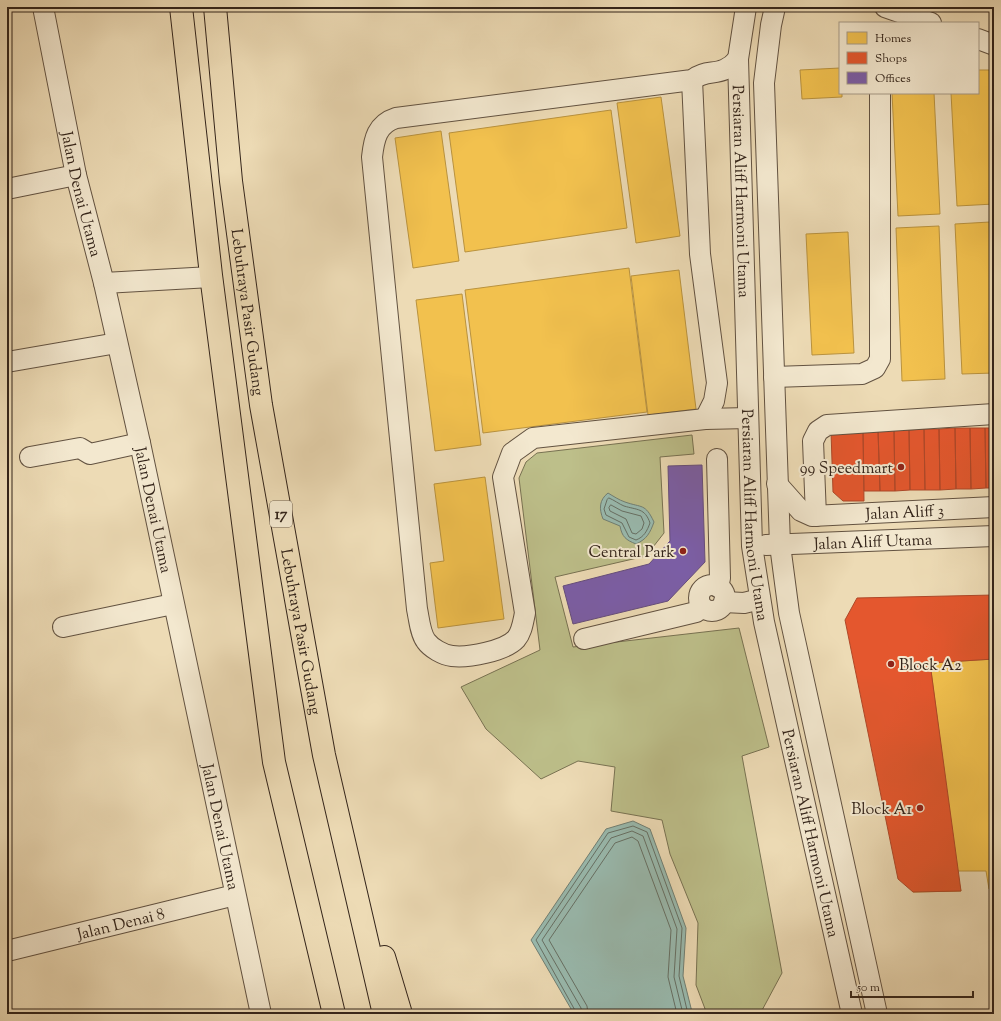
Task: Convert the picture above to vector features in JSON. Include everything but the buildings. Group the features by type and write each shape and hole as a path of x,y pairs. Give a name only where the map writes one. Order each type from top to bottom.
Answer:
{"highway":[{"name":"Lebuhraya Pasir Gudang","path":"181,7 211,277 274,762 334,1014"},
{"name":"Lebuhraya Pasir Gudang","path":"215,7 231,181 261,405 324,755 384,1014"},
{"path":"324,755 401,1014"}],"street":[{"name":"Jalan Denai Utama","path":"42,7 76,175 104,283 140,443 261,1014"},
{"name":"Persiaran Aliff Harmoni Utama","path":"746,7 738,59 752,546 764,622 852,1014"},
{"name":"Persiaran Aliff Harmoni Utama","path":"775,7 771,25 764,82 780,545 789,613 877,1014"},
{"path":"880,7 880,22"},
{"path":"885,7 928,22"},
{"path":"979,40 994,45"},
{"path":"738,59 731,68 698,75 692,80 396,118 387,121 379,130 374,139 372,157 417,609 426,640 436,650 451,656 470,656 506,646 516,639 523,626 525,613 503,478 512,453 519,447 533,438 705,419 748,418"},
{"path":"692,80 699,84 723,83 731,85 740,96"},
{"path":"692,80 700,254 717,370 716,392 705,419"},
{"path":"774,377 862,374 875,368 880,359 880,94"},
{"path":"7,189 76,175"},
{"path":"104,283 211,277"},
{"path":"7,362 117,343"},
{"path":"716,392 747,390"},
{"path":"777,484 801,511 816,516 813,441 818,431 827,425 994,414"},
{"path":"30,457 80,448 90,454 140,443"},
{"path":"584,638 696,612 702,607 709,611 716,610 721,594 717,459"},
{"name":"Jalan Aliff 3","path":"816,516 994,507"},
{"name":"Jalan Aliff Utama","path":"752,546 994,536"},
{"path":"785,584 795,562 810,544"},
{"path":"721,594 744,602 760,599"},
{"path":"63,627 173,604"},
{"name":"Jalan Denai 8","path":"7,951 235,895"}],"green space":[{"path":"692,435 694,454 660,457 664,533 646,556 555,577 573,647 739,628 769,747 742,756 782,973 760,1014 707,1014 696,985 698,923 670,854 662,820 611,811 615,767 578,761 541,779 486,729 461,687 540,650 519,478 526,462 537,453"}],"water":[{"path":"608,493 623,501 642,507 651,516 654,522 643,540 636,544 630,541 623,535 620,526 603,519 601,502"},
{"path":"633,821 650,829 686,928 683,976 692,1012 691,1014 574,1014 531,940 606,829"}],"place":[{"name":"99 Speedmart","path":"901,467"},
{"name":"Central Park","path":"683,551"},
{"name":"Block A2","path":"891,664"},
{"name":"Block A1","path":"920,808"}]}
